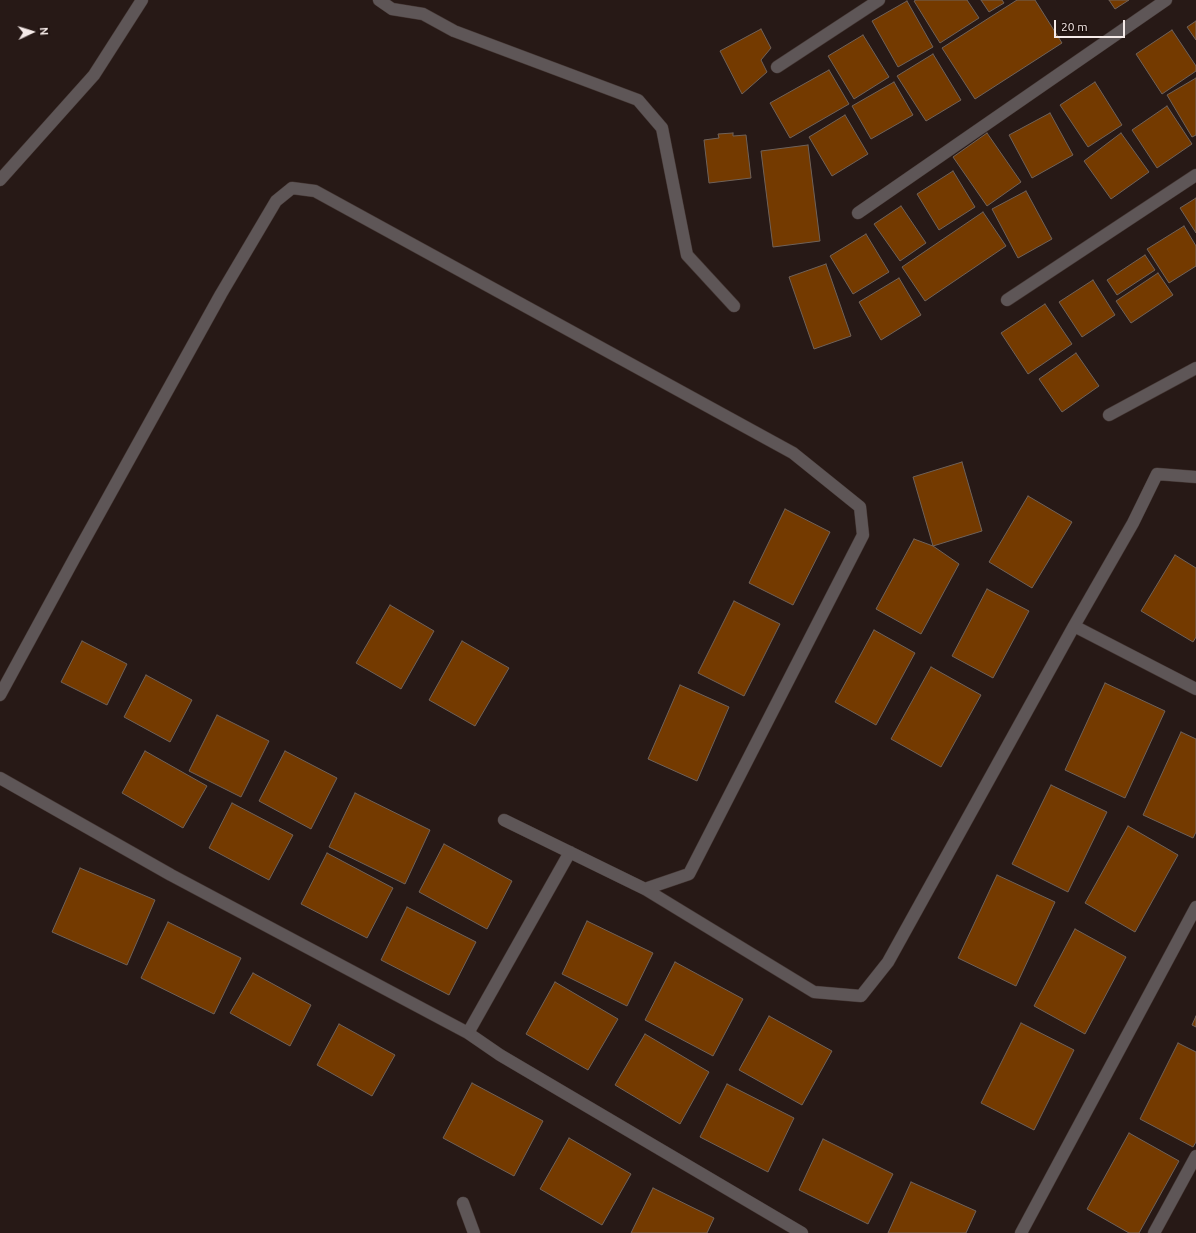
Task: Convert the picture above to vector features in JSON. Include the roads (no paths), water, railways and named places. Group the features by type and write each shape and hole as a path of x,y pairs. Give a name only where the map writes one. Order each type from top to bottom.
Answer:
{"street":[{"path":"0,180 94,75 142,0"},
{"path":"379,0 392,9 423,14 454,31 638,100 662,128 687,255 734,306"},
{"path":"777,67 879,0"},
{"path":"858,213 1166,0"},
{"path":"1007,300 1196,175"},
{"path":"0,696 221,294 276,201 292,188 316,191 793,453 860,507 863,535 688,874 645,890"},
{"path":"1109,415 1196,368"},
{"path":"504,820 645,890 814,992 861,996 888,962 1074,626 1133,523 1157,474 1196,477"},
{"path":"1074,626 1196,688"},
{"path":"0,778 177,879 468,1033 500,1055 802,1233"},
{"path":"468,1033 570,852"},
{"path":"1021,1233 1196,907"},
{"path":"1154,1233 1196,1156"},
{"path":"463,1203 474,1233"}]}
